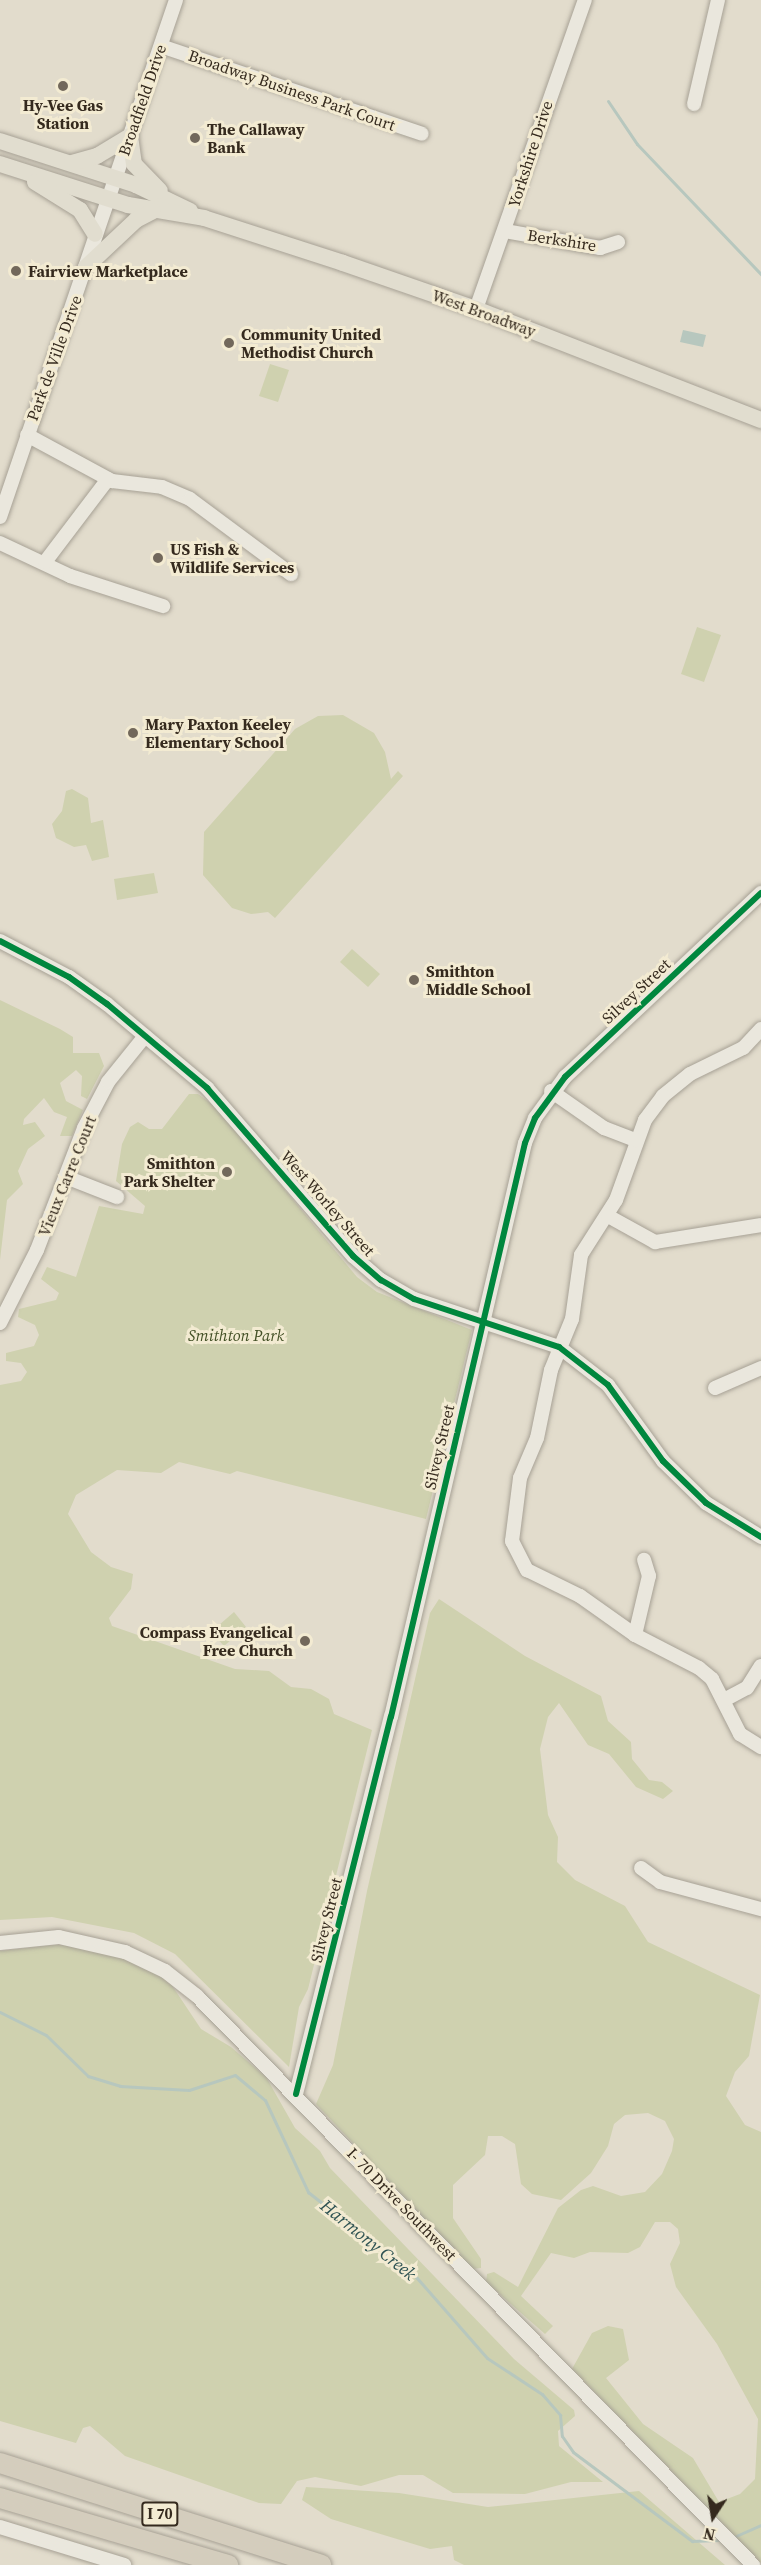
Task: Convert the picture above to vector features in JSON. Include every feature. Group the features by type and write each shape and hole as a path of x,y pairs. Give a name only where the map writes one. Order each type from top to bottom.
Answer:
{"highway":[{"name":"I 70","path":"0,2463 321,2565"},
{"name":"I 70","path":"0,2498 228,2565"}],"main road":[{"path":"72,163 97,156 130,136 134,164 169,201"},
{"name":"West Broadway","path":"0,141 115,178 204,218 476,309 761,420"},
{"name":"West Broadway","path":"0,164 107,200 153,211 204,218"},
{"path":"26,173 80,210 95,234"},
{"path":"107,200 130,200 204,218"},
{"path":"86,267 136,220 153,211"}],"street":[{"name":"Broadfield Drive","path":"107,200 176,0"},
{"name":"Yorkshire Drive","path":"476,309 505,231 552,85 585,0"},
{"path":"694,104 718,0"},
{"name":"Broadway Business Park Court","path":"161,46 423,134"},
{"name":"Park de Ville Drive","path":"0,517 107,200"},
{"name":"Berkshire","path":"505,231 600,248 618,242"},
{"path":"27,435 108,479 162,487 190,499 291,574"},
{"path":"45,562 108,479"},
{"path":"0,543 45,562 70,576 163,606"},
{"name":"Silvey Street","path":"296,2094 391,1717 525,1143 551,1091 761,893"},
{"name":"West Worley Street","path":"0,941 69,977 145,1036 246,1128 353,1256 414,1299 559,1347 608,1385 663,1461 706,1503 761,1537"},
{"path":"761,1029 743,1048 705,1064 663,1096 636,1140 608,1216 581,1255 572,1319 559,1347 514,1509 517,1558 527,1570 580,1596 635,1635 699,1668 724,1700 740,1734 761,1747"},
{"name":"Vieux Carre Court","path":"0,1323 66,1177 84,1128 108,1082 145,1036"},
{"path":"551,1091 604,1128 636,1140"},
{"path":"66,1177 117,1197"},
{"path":"608,1216 655,1242 761,1225"},
{"path":"716,1388 761,1368"},
{"path":"635,1635 649,1576 644,1560"},
{"path":"724,1700 747,1688 761,1666"},
{"path":"641,1868 660,1882 761,1908"},
{"name":"I- 70 Drive Southwest","path":"0,1943 59,1937 87,1941 125,1952 165,1971 197,1996 296,2094 753,2565"},
{"path":"0,2527 105,2562 124,2565"}],"green space":[{"path":"270,364 289,370 278,402 259,396"},
{"path":"697,627 721,635 704,682 681,674"},
{"path":"343,715 374,733 385,752 391,779 398,771 403,776 275,918 268,912 251,914 232,908 203,875 204,832 295,729 318,716"},
{"path":"72,789 88,798 91,823 103,820 109,857 92,861 86,845 74,847 56,838 52,824 62,811 66,791"},
{"path":"154,873 158,893 117,900 114,879"},
{"path":"352,949 380,974 368,987 340,962"},
{"path":"0,1000 73,1037 73,1053 99,1053 104,1066 87,1099 81,1096 82,1076 76,1070 60,1083 66,1101 83,1110 72,1136 60,1136 67,1117 54,1112 44,1098 24,1119 23,1125 35,1122 45,1136 28,1149 18,1171 23,1184 7,1200 0,1260"},
{"name":"Smithton Park","path":"189,1094 198,1094 217,1108 357,1277 377,1292 472,1330 426,1519 237,1471 230,1474 179,1462 161,1473 117,1470 76,1495 68,1514 91,1552 111,1567 133,1574 131,1589 109,1618 112,1626 235,1669 269,1671 291,1687 311,1689 329,1699 334,1714 372,1730 308,1989 299,2007 289,2067 175,1954 134,1933 52,1917 0,1920 0,1385 21,1381 27,1372 21,1363 6,1361 6,1353 34,1346 39,1335 35,1325 18,1317 19,1309 56,1300 59,1293 41,1279 47,1267 76,1277 99,1206 143,1214 145,1206 116,1181 122,1144 130,1127 138,1122 149,1129 162,1129"},
{"path":"439,1599 525,1656 601,1696 608,1721 631,1742 632,1759 649,1780 662,1782 673,1791 663,1799 636,1787 609,1754 588,1745 559,1703 548,1717 540,1749 548,1815 558,1837 557,1862 575,1880 625,1906 648,1942 760,1995 749,2056 735,2072 726,2096 745,2125 761,2132 761,2563 572,2369 592,2333 608,2326 623,2329 629,2360 606,2378 643,2424 693,2458 719,2502 740,2494 755,2479 758,2419 717,2344 676,2287 670,2264 680,2243 678,2229 670,2222 655,2222 640,2247 628,2253 590,2252 574,2258 551,2253 521,2296 553,2326 545,2334 486,2282 487,2274 494,2272 518,2287 558,2208 581,2190 593,2186 621,2196 645,2192 662,2174 672,2151 674,2139 665,2121 648,2113 625,2115 614,2124 608,2146 591,2173 561,2200 532,2194 521,2184 515,2144 502,2136 488,2136 485,2155 453,2185 453,2218 481,2259 481,2268 472,2269 316,2104 333,2065 367,1891 430,1613"},
{"path":"234,1612 246,1627 224,1646 211,1632"},
{"path":"60,1944 102,1949 145,1964 169,1981 201,2029 231,2047 266,2077 295,2128 320,2151 330,2168 514,2359 574,2410 575,2416 558,2431 559,2446 603,2482 571,2482 525,2494 453,2493 423,2475 399,2475 361,2486 315,2477 297,2481 281,2504 259,2503 125,2456 90,2426 83,2428 76,2443 0,2421 0,1951"},
{"path":"306,2487 399,2493 488,2507 639,2491 725,2565 464,2565 454,2560 452,2546 430,2549 331,2519 302,2500"}],"shaded area":[{"path":"683,330 706,335 703,347 680,342"}],"waterway":[{"path":"608,101 637,144 761,274"},
{"name":"Harmony Creek","path":"0,2012 46,2035 88,2076 120,2086 189,2090 235,2075 265,2100 308,2192 417,2278 487,2358 542,2394 560,2415 562,2436 573,2452 692,2541 718,2540"},
{"name":"Harmony Creek","path":"736,2536 761,2525"}],"cycle path":[{"path":"296,2094 391,1717 525,1143 535,1118 565,1077 761,893"},
{"path":"0,941 69,977 107,1004 207,1088 353,1256 381,1280 414,1299 559,1347 608,1385 663,1461 706,1503 761,1537"}],"place":[{"name":"Hy-Vee Gas Station","path":"63,86"},
{"name":"The Callaway Bank","path":"195,138"},
{"name":"Fairview Marketplace","path":"16,271"},
{"name":"Community United Methodist Church","path":"229,343"},
{"name":"US Fish & Wildlife Services","path":"158,558"},
{"name":"Mary Paxton Keeley Elementary School","path":"133,733"},
{"name":"Smithton Middle School","path":"414,980"},
{"name":"Smithton Park Shelter","path":"227,1172"},
{"name":"Compass Evangelical Free Church","path":"305,1641"}]}
